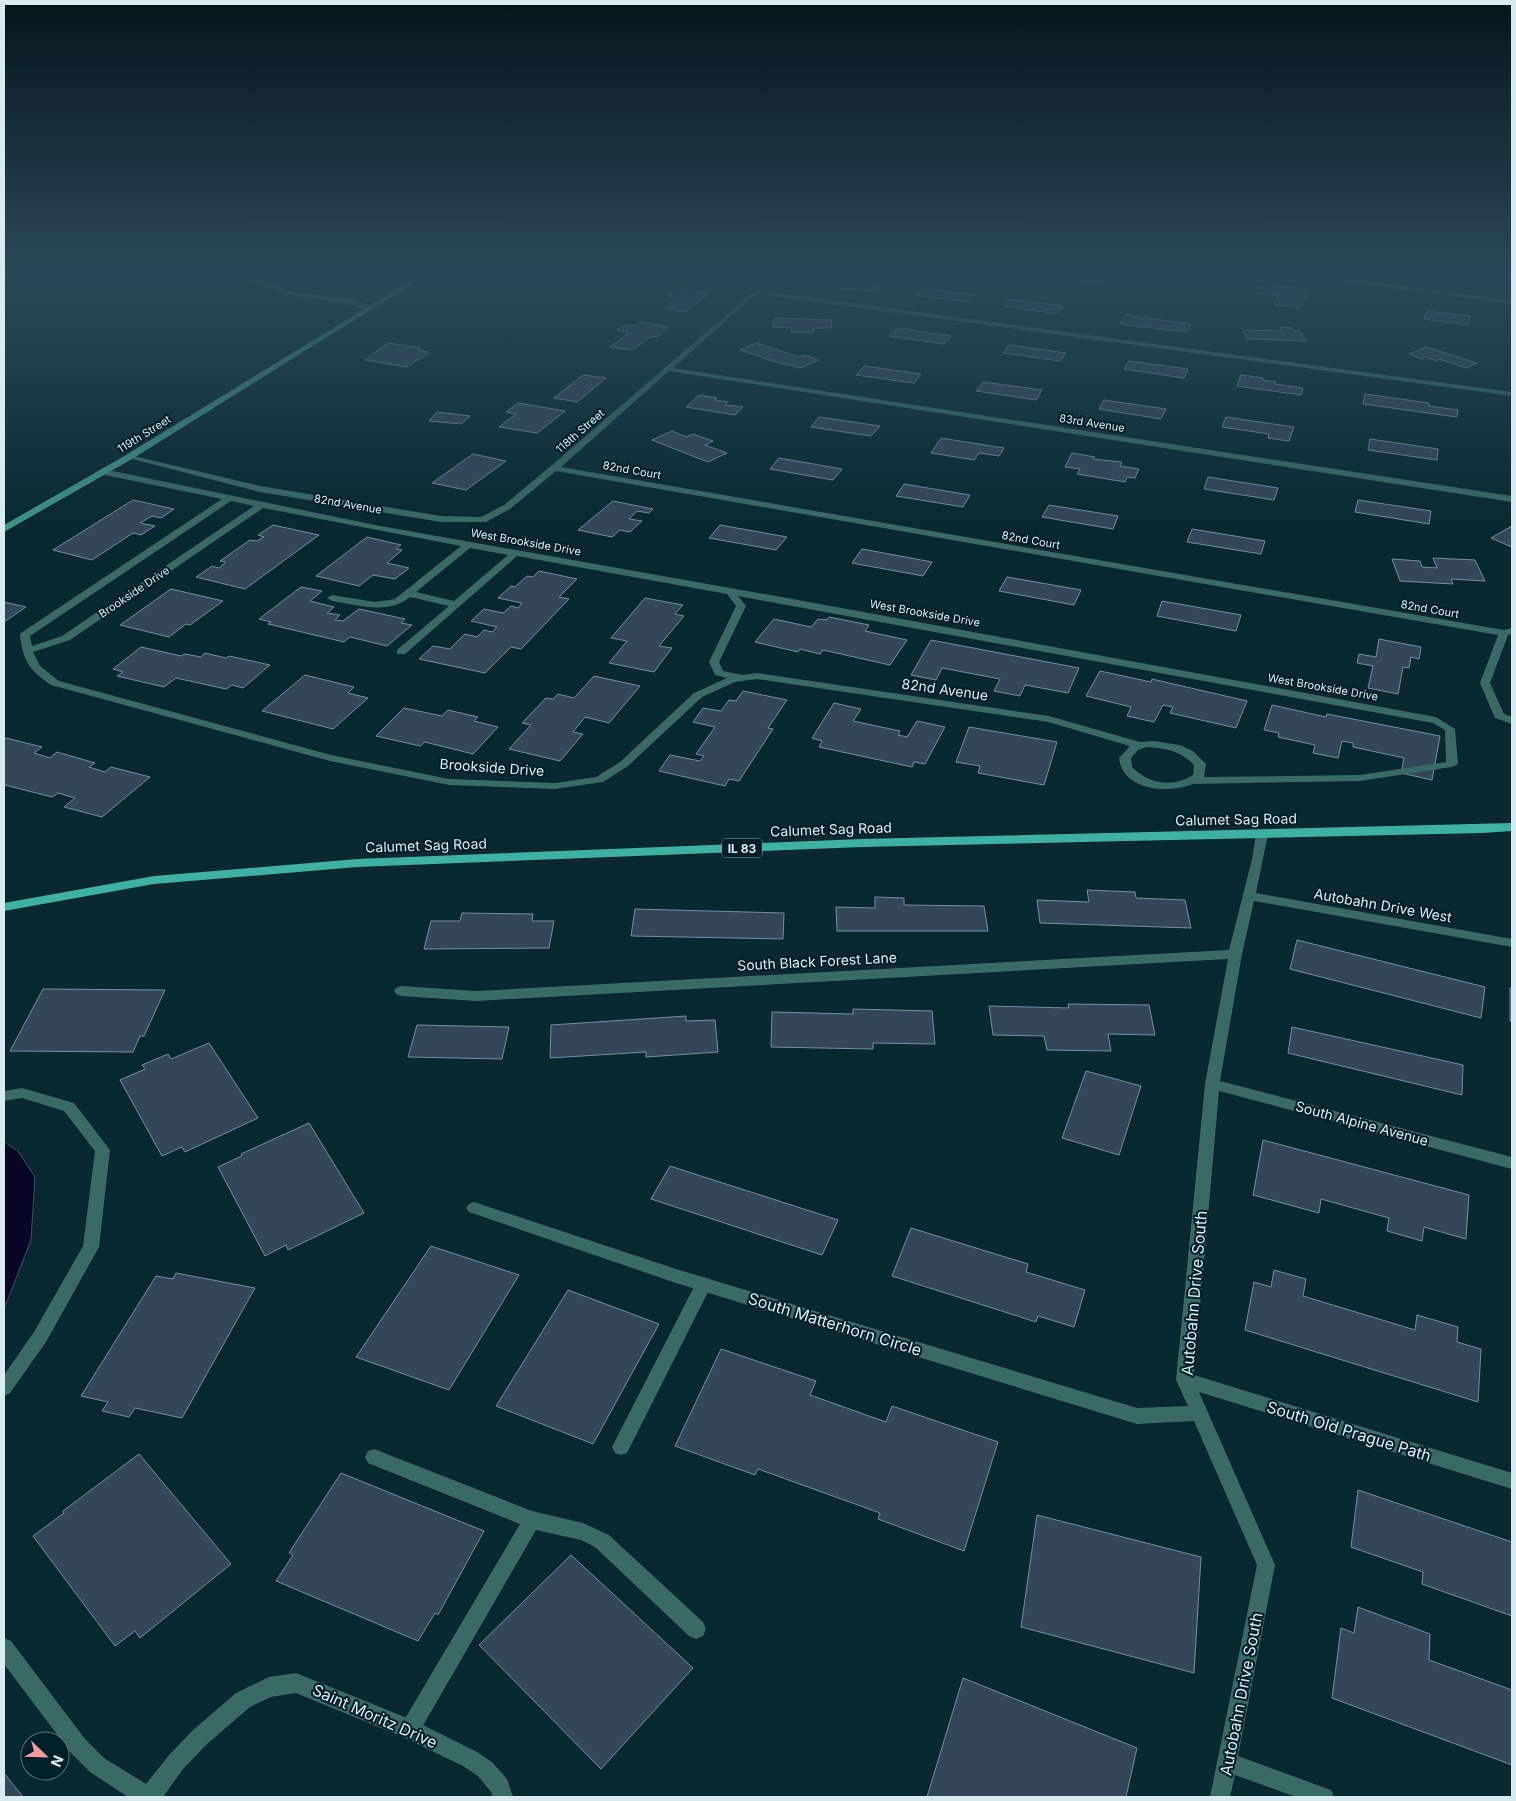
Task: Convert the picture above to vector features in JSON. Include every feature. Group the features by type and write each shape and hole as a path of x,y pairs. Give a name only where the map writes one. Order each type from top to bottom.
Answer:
{"main road":[{"name":"Calumet Sag Road","path":"4,907 154,880 356,863 862,843 1483,829 1512,826"}],"street":[{"name":"119th Street","path":"4,529 129,457 285,360"},
{"name":"118th Street","path":"554,468 678,360"},
{"name":"118th Street","path":"1260,360 1512,394"},
{"name":"83rd Avenue","path":"668,369 1512,499"},
{"name":"82nd Avenue","path":"129,457 260,488 441,520 483,520 507,507 554,468"},
{"name":"82nd Court","path":"554,468 1508,632"},
{"name":"West Brookside Drive","path":"103,472 515,553 1436,720 1450,729 1452,764 1360,778 1193,781"},
{"name":"Brookside Drive","path":"229,498 25,636 27,651 35,670 54,683 330,758 449,782 555,786 599,780 624,764 698,695 733,679 742,678"},
{"name":"Brookside Drive","path":"27,651 66,638 261,504"},
{"path":"332,598 376,605 398,602 468,544"},
{"path":"401,652 515,553"},
{"path":"730,592 741,606 714,662 719,673 742,678"},
{"path":"410,594 455,604"},
{"path":"1508,632 1485,683 1499,716 1512,721"},
{"name":"82nd Avenue","path":"742,678 757,676 1049,720 1098,732 1140,746"},
{"path":"1163,744 1181,749 1200,764 1199,776 1190,783 1170,787 1141,781 1126,768 1125,758 1134,748 1140,746 1163,744"},
{"name":"Autobahn Drive South","path":"1220,1797 1266,1565 1185,1380 1212,1084 1234,954 1258,858 1262,834"},
{"name":"Autobahn Drive West","path":"1248,896 1512,943"},
{"name":"South Black Forest Lane","path":"400,991 476,996 1234,954"},
{"name":"South Alpine Avenue","path":"1212,1084 1512,1163"},
{"path":"4,1096 22,1093 69,1107 103,1150 91,1247 40,1337 4,1388"},
{"name":"South Matterhorn Circle","path":"474,1208 704,1284 1136,1416 1200,1413"},
{"path":"621,1447 704,1284"},
{"name":"South Old Prague Path","path":"1185,1380 1512,1481"},
{"path":"374,1457 532,1520 583,1532 602,1541 696,1628"},
{"path":"410,1729 532,1520"},
{"name":"Saint Moritz Drive","path":"4,1648 78,1746 97,1765 140,1795 200,1737 243,1700 268,1688 296,1682 410,1729 470,1759 485,1769 500,1786 503,1797"},
{"path":"1227,1762 1324,1797"}],"water":[{"path":"4,1142 18,1151 35,1177 31,1240 4,1309"}],"building":[{"path":"365,360 417,360 407,367"},
{"path":"770,360 819,360 800,368"},
{"path":"1442,360 1468,360 1477,363 1466,368"},
{"path":"1129,361 1188,369 1184,378 1124,369"},
{"path":"864,366 921,374 914,383 856,375"},
{"path":"583,375 606,378 577,402 554,398"},
{"path":"1241,375 1263,378 1262,380 1276,382 1275,384 1303,388 1301,395 1237,386"},
{"path":"983,382 1042,390 1036,400 976,391"},
{"path":"1365,394 1429,403 1429,406 1458,410 1457,417 1363,404"},
{"path":"699,395 728,402 725,405 743,407 735,415 686,407"},
{"path":"1104,400 1166,409 1161,419 1099,409"},
{"path":"518,403 565,411 537,433 499,427 516,414 506,412"},
{"path":"437,412 470,416 461,424 429,421"},
{"path":"819,417 880,426 871,436 811,427"},
{"path":"1226,417 1294,427 1289,441 1268,438 1269,434 1222,427"},
{"path":"672,431 686,437 693,434 713,441 705,445 727,453 708,462 652,440"},
{"path":"941,438 1004,448 999,456 979,453 974,460 931,453"},
{"path":"1370,439 1438,449 1437,460 1368,450"},
{"path":"1072,453 1095,457 1093,459 1122,462 1120,466 1139,469 1135,478 1127,477 1125,482 1077,474 1080,469 1065,467"},
{"path":"473,454 506,461 466,490 432,483"},
{"path":"779,458 842,469 833,480 770,469"},
{"path":"1208,477 1278,488 1274,500 1204,489"},
{"path":"904,484 970,495 963,507 896,496"},
{"path":"133,500 174,509 161,518 152,516 140,523 155,526 141,535 133,533 92,560 53,550"},
{"path":"1358,500 1431,511 1429,524 1355,512"},
{"path":"613,501 653,509 649,513 637,511 629,519 642,521 630,532 620,530 612,537 578,530"},
{"path":"1049,505 1118,516 1113,529 1042,517"},
{"path":"273,525 319,535 245,589 196,577 212,566 219,568 226,562 220,561 250,540 257,541 264,537 258,535"},
{"path":"720,525 787,537 776,550 709,538"},
{"path":"1512,526 1512,547 1491,538"},
{"path":"1192,529 1265,541 1261,554 1187,542"},
{"path":"367,537 401,545 396,549 402,550 387,563 409,568 395,579 373,575 359,586 316,576"},
{"path":"862,549 932,562 923,576 852,563"},
{"path":"1433,558 1475,560 1485,581 1451,579 1453,584 1400,581 1392,559 1420,561 1422,567 1437,568"},
{"path":"539,571 577,579 559,597 569,599 521,649 511,647 485,673 419,659 433,646 450,649 465,634 477,637 484,630 492,632 497,627 471,621 484,609 503,613 511,606 518,608 522,603 498,598 511,586 515,587 527,576 533,577"},
{"path":"1007,577 1081,590 1074,605 999,591"},
{"path":"301,587 322,591 310,601 334,607 327,613 340,615 335,620 343,621 359,609 405,619 401,623 412,625 387,646 350,637 344,642 268,624 271,622 259,619"},
{"path":"171,589 223,601 190,625 186,624 169,637 120,625"},
{"path":"645,598 683,605 675,614 684,616 659,646 672,648 654,672 609,663 627,641 611,638"},
{"path":"1162,601 1241,615 1236,631 1157,616"},
{"path":"4,602 26,607 4,622"},
{"path":"829,617 869,625 865,631 907,640 890,665 823,650 820,654 800,649 798,652 755,642 774,619 811,627 818,619 826,620"},
{"path":"1379,639 1421,647 1419,659 1411,657 1409,668 1403,667 1398,694 1368,688 1373,666 1357,663 1359,654 1376,657"},
{"path":"931,640 1079,668 1068,693 1025,685 1020,696 994,691 1000,679 942,668 936,680 911,675"},
{"path":"141,647 181,656 185,654 201,657 205,653 270,665 243,688 232,685 226,689 176,678 164,687 117,676 123,672 113,669"},
{"path":"1100,671 1151,682 1152,679 1247,701 1236,728 1170,713 1173,707 1163,705 1154,722 1127,716 1131,707 1086,696"},
{"path":"305,675 354,687 348,693 368,698 333,729 262,711"},
{"path":"594,676 640,686 609,723 585,717 573,732 583,734 560,761 509,749 531,725 522,723 546,698 553,699 558,694 574,698"},
{"path":"743,691 787,700 768,728 773,729 739,781 729,779 725,786 659,771 670,755 700,761 704,756 696,754 715,727 693,722 703,708 721,711 729,700 736,701"},
{"path":"834,703 861,709 853,721 900,731 898,735 907,737 917,721 945,727 925,764 914,762 912,767 819,747 822,741 812,738"},
{"path":"1272,705 1326,717 1327,714 1440,736 1432,780 1401,773 1404,758 1353,747 1353,743 1342,741 1338,758 1313,753 1315,745 1278,737 1279,733 1264,730"},
{"path":"404,708 442,716 448,710 478,717 474,721 498,727 473,754 425,742 420,746 376,736"},
{"path":"969,727 1057,742 1044,785 978,773 980,766 956,762"},
{"path":"4,739 42,747 34,753 50,758 57,752 95,763 89,767 105,772 111,767 150,777 102,817 64,807 75,798 58,793 52,797 4,786"},
{"path":"1087,890 1135,892 1136,898 1185,900 1191,928 1040,923 1037,900 1089,902"},
{"path":"875,897 904,898 904,905 984,906 988,931 837,931 836,907 875,908"},
{"path":"635,909 784,913 783,939 631,936"},
{"path":"462,913 533,914 532,921 554,921 549,948 424,949 431,921 460,921"},
{"path":"1297,940 1485,987 1481,1018 1290,969"},
{"path":"1510,988 1512,988 1512,1021 1510,1021"},
{"path":"43,989 165,990 144,1036 140,1036 133,1052 10,1051"},
{"path":"1068,1004 1149,1005 1155,1035 1108,1034 1111,1051 1047,1050 1044,1036 993,1035 989,1006 1069,1008"},
{"path":"853,1009 932,1011 935,1044 873,1043 873,1049 771,1047 772,1012 853,1014"},
{"path":"686,1016 686,1021 715,1020 718,1052 646,1057 646,1052 550,1058 551,1025"},
{"path":"417,1025 509,1027 502,1059 408,1057"},
{"path":"1292,1027 1463,1065 1462,1095 1288,1053"},
{"path":"209,1043 258,1118 185,1152 182,1147 162,1156 120,1080 145,1069 142,1065 168,1054 171,1059"},
{"path":"1086,1071 1141,1086 1119,1155 1062,1138"},
{"path":"309,1123 364,1213 288,1250 286,1245 265,1256 218,1167 242,1156 241,1154"},
{"path":"1263,1140 1469,1195 1466,1239 1424,1227 1422,1241 1387,1231 1389,1218 1321,1199 1319,1213 1253,1195"},
{"path":"670,1166 838,1220 822,1255 651,1199"},
{"path":"911,1228 1028,1264 1026,1272 1085,1290 1074,1327 1038,1316 1036,1322 892,1276"},
{"path":"431,1246 519,1275 449,1390 356,1357"},
{"path":"1274,1270 1306,1279 1303,1296 1415,1330 1417,1315 1458,1327 1457,1342 1481,1349 1478,1402 1245,1330 1254,1282 1271,1287"},
{"path":"176,1273 255,1288 182,1418 135,1408 129,1417 102,1411 108,1402 81,1396 156,1276 173,1279"},
{"path":"568,1290 659,1324 593,1444 496,1406"},
{"path":"721,1349 816,1381 810,1395 886,1422 892,1406 998,1442 964,1551 878,1519 880,1513 758,1469 755,1475 675,1446"},
{"path":"139,1454 231,1564 140,1638 135,1631 115,1646 33,1536"},
{"path":"341,1473 484,1531 438,1615 435,1613 418,1641 276,1581 293,1555 289,1553"},
{"path":"1358,1490 1512,1542 1512,1616 1422,1584 1423,1572 1351,1547"},
{"path":"1037,1515 1201,1557 1194,1673 1021,1627"},
{"path":"571,1555 693,1668 601,1769 479,1645"},
{"path":"1358,1607 1430,1634 1429,1660 1512,1690 1512,1765 1332,1698 1341,1628 1354,1633"},
{"path":"963,1678 1137,1748 1126,1797 927,1797"},
{"path":"4,1773 23,1797 4,1797"}]}
